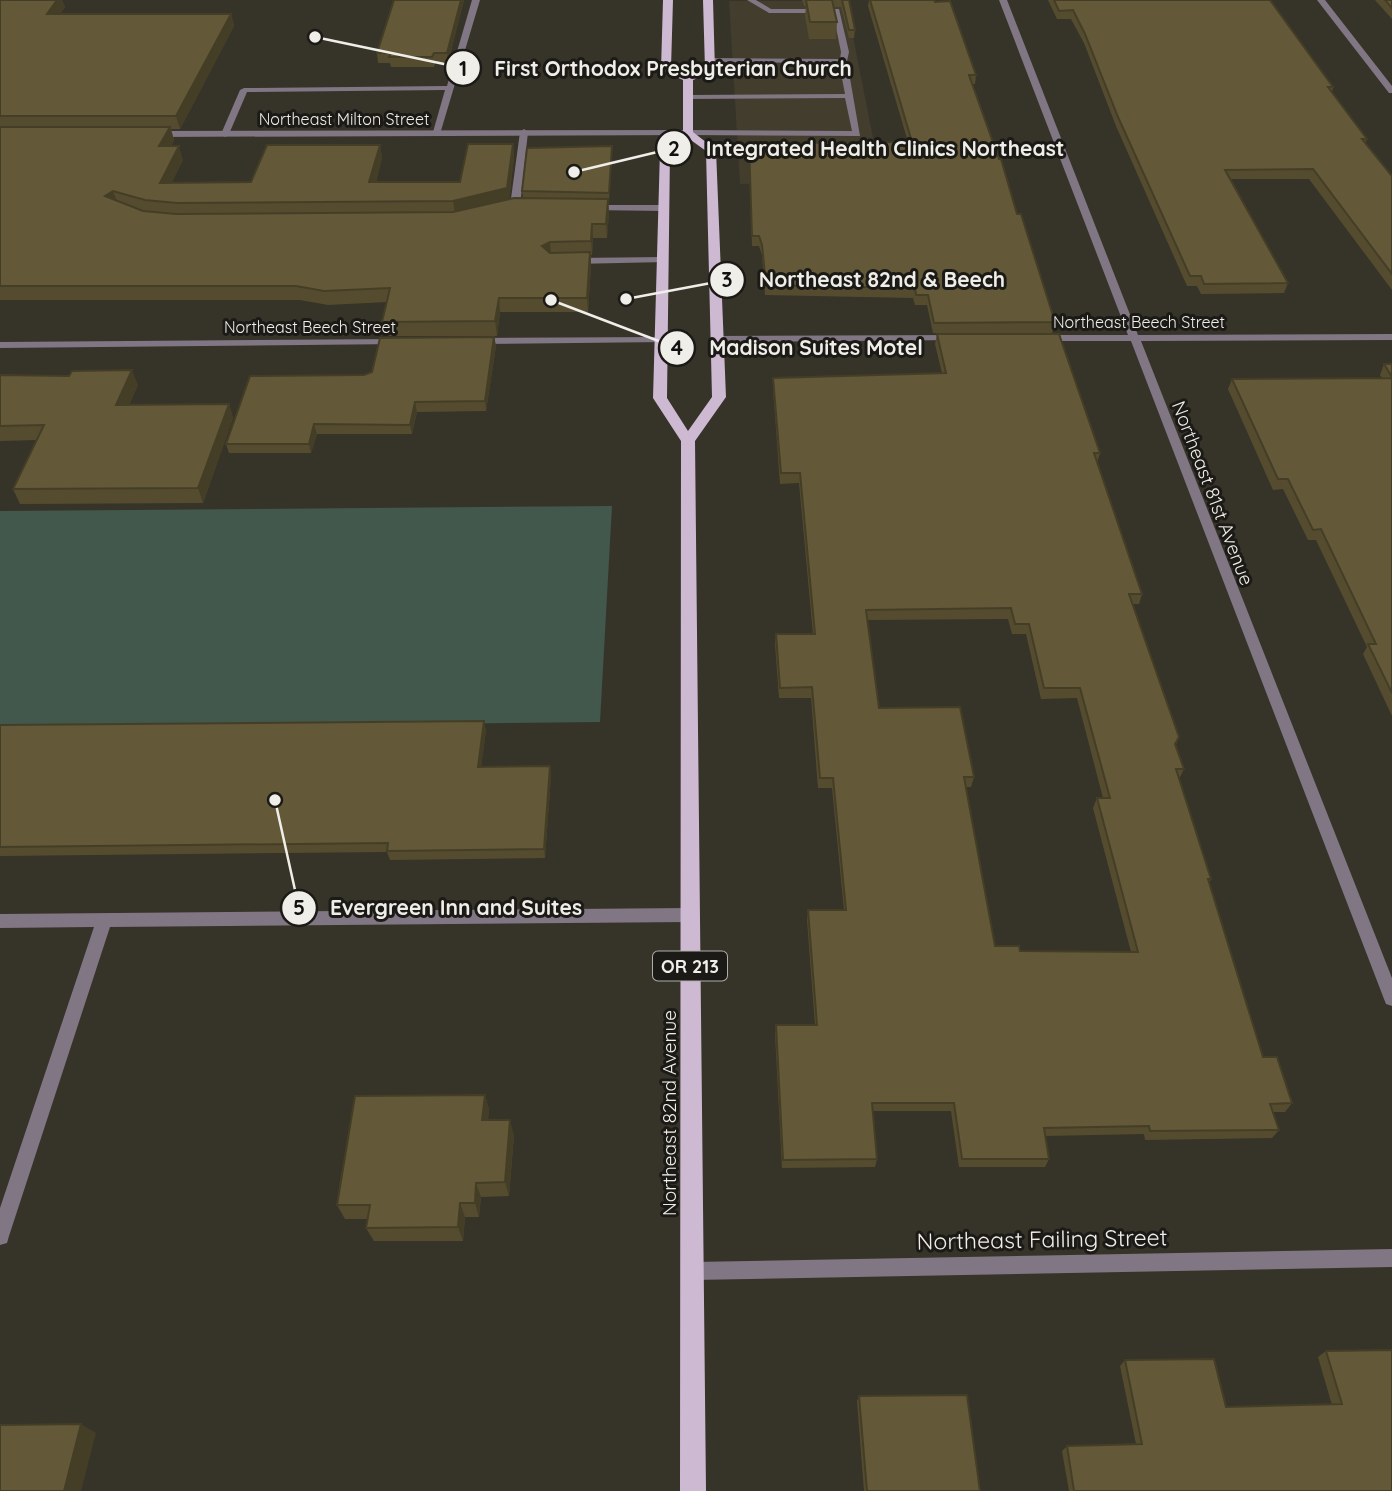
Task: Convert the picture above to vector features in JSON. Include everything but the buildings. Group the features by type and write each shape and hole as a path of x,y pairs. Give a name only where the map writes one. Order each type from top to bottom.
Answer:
{"main road":[{"path":"668,0 666,70 688,78 710,71 708,0"},
{"path":"688,78 688,133"},
{"path":"688,133 711,150 719,397 688,441 660,398 665,150 688,133"},
{"name":"Northeast 82nd Avenue","path":"688,441 693,1491"}],"street":[{"path":"437,132 475,0"},
{"path":"688,97 849,96 843,61 845,52 836,11 769,11 751,0"},
{"name":"Northeast 81st Avenue","path":"1003,0 1392,999"},
{"path":"1321,0 1392,91"},
{"path":"710,60 843,61"},
{"path":"225,134 244,90 450,88"},
{"name":"Northeast Milton Street","path":"146,134 857,134 849,96"},
{"path":"524,132 511,207 528,206"},
{"path":"583,207 664,208"},
{"path":"563,261 663,260"},
{"name":"Northeast Beech Street","path":"1030,338 1392,337"},
{"path":"717,339 961,338"},
{"path":"469,341 662,340"},
{"name":"Northeast Beech Street","path":"0,345 413,342"},
{"path":"0,921 690,915"},
{"path":"0,1236 104,920"},
{"name":"Northeast Failing Street","path":"692,1271 1392,1258"}],"shaded area":[{"path":"729,1 846,1 882,183 740,184"}],"green space":[{"path":"612,506 600,722 0,729 0,511"}],"place":[{"name":"First Orthodox Presbyterian Church","path":"315,37"},
{"name":"Integrated Health Clinics Northeast","path":"574,172"},
{"name":"Northeast 82nd & Beech","path":"626,299"},
{"name":"Madison Suites Motel","path":"551,300"},
{"name":"Evergreen Inn and Suites","path":"275,800"}]}
